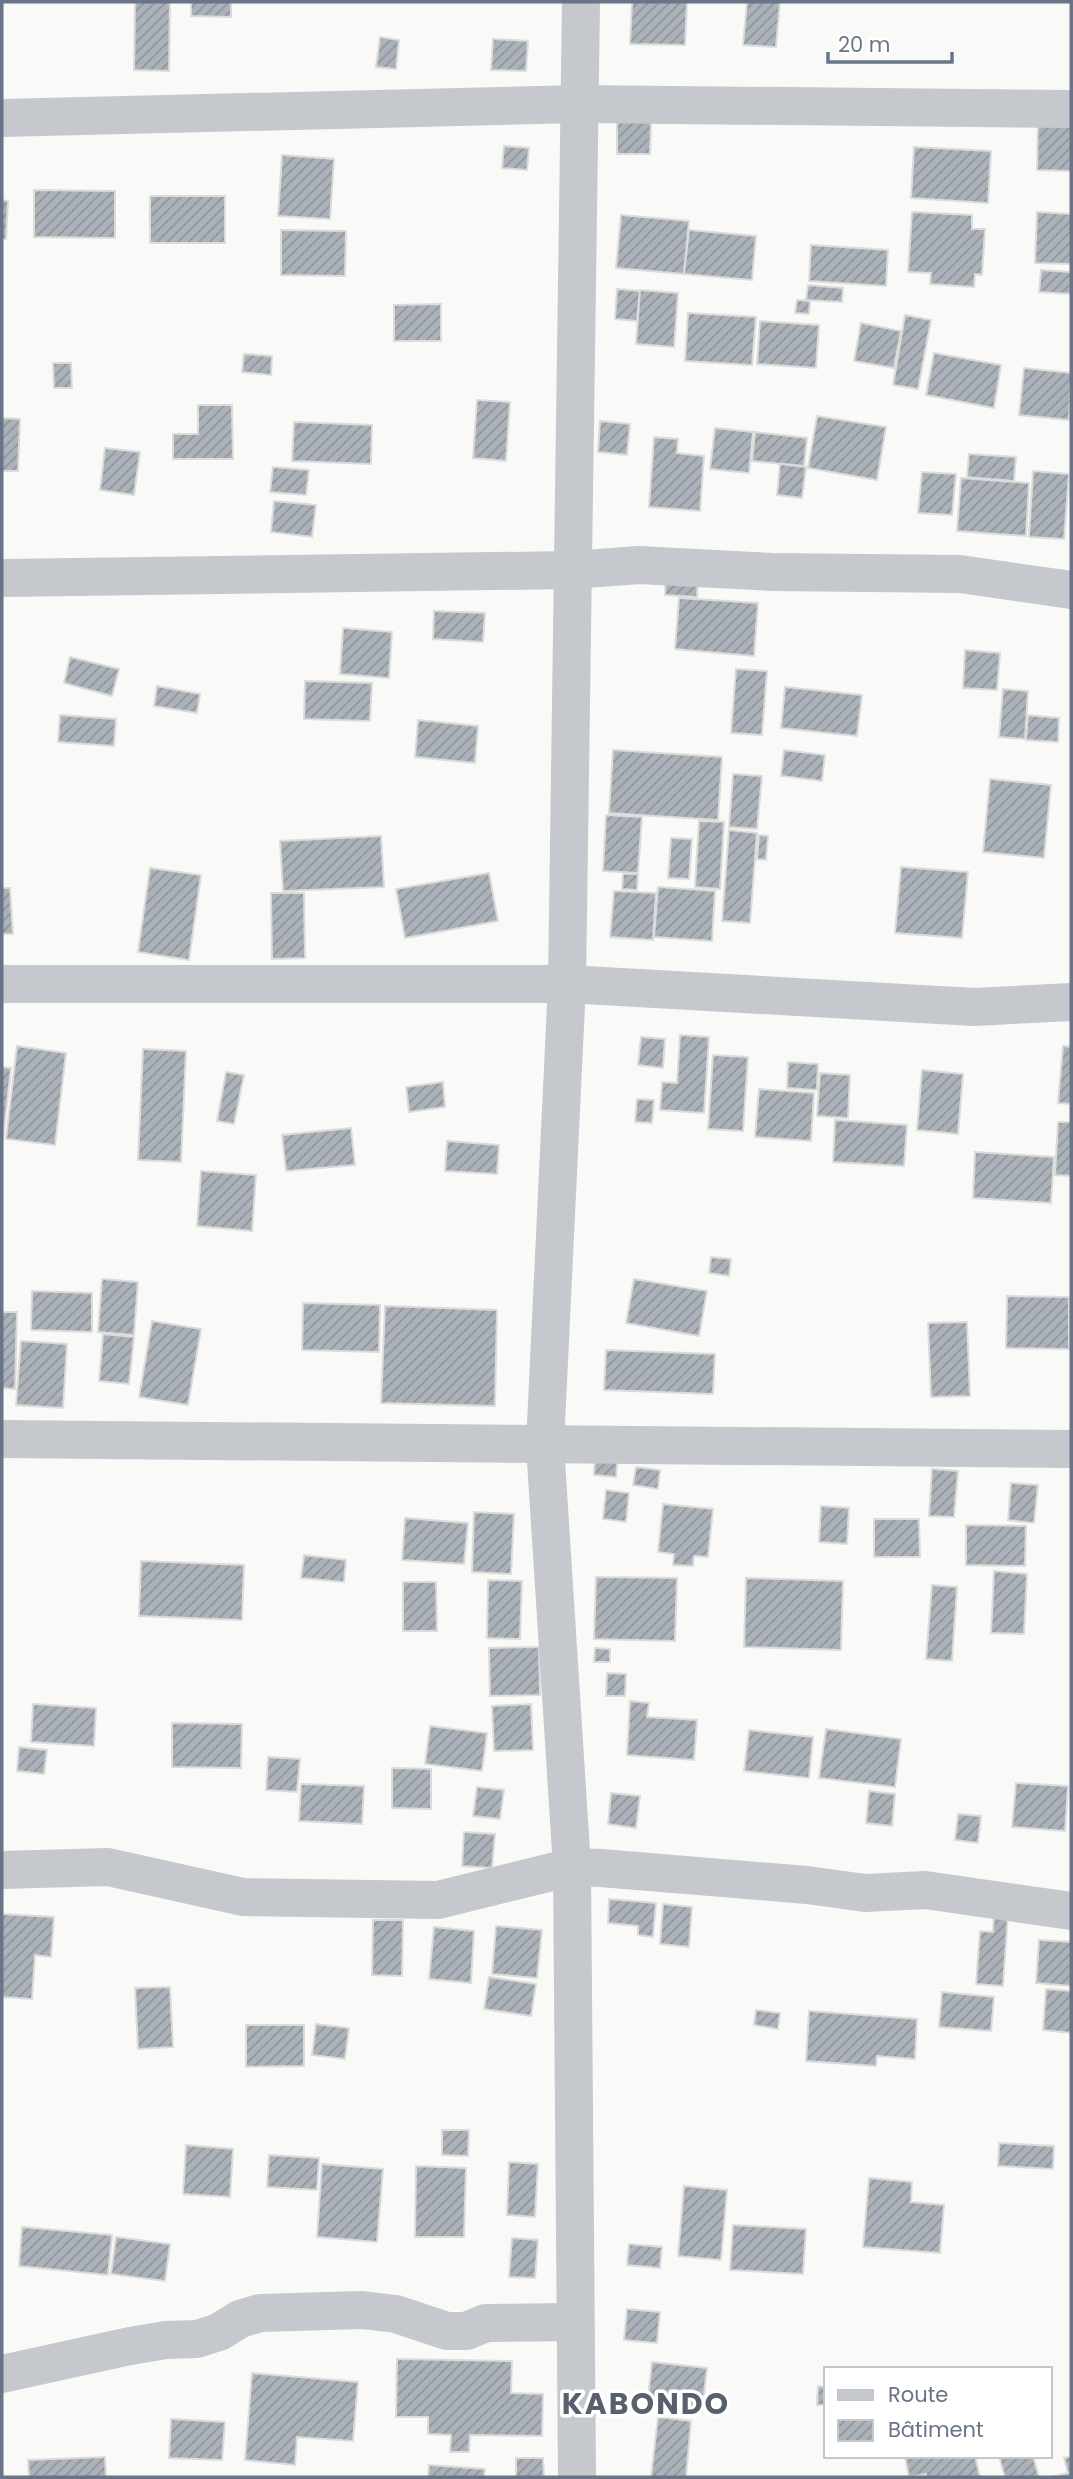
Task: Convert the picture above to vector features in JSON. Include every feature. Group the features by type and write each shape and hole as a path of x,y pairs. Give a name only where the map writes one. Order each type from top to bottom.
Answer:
{"street":[{"path":"577,2477 572,1867 545,1445 567,984 581,2"},
{"path":"2,118 579,104 1071,109"},
{"path":"2,578 572,570 639,565 773,572 960,574 1071,590"},
{"path":"2,984 567,984 974,1007 1071,1002"},
{"path":"2,1439 1071,1449"},
{"path":"2,1870 108,1867 243,1896 438,1900 572,1867 642,1870 865,1893 925,1890 1071,1911"},
{"path":"2,2374 130,2346 166,2340 197,2339 260,2313 362,2310 396,2314 447,2331 466,2331 486,2323 574,2322"}],"building":[{"path":"135,2 170,2 169,71 134,70"},
{"path":"191,2 231,2 231,17 191,16"},
{"path":"632,2 687,2 685,45 630,44"},
{"path":"747,2 780,2 776,47 743,45"},
{"path":"380,37 399,40 396,69 376,67"},
{"path":"493,39 528,41 526,71 491,70"},
{"path":"1038,118 1071,119 1071,171 1037,170"},
{"path":"617,121 651,122 650,154 617,154"},
{"path":"504,146 529,148 527,170 502,168"},
{"path":"914,147 991,151 988,203 911,198"},
{"path":"282,155 334,159 330,219 278,216"},
{"path":"34,190 115,191 115,238 34,237"},
{"path":"150,196 225,196 225,243 150,243"},
{"path":"2,200 8,201 6,239 2,239"},
{"path":"912,212 972,215 972,229 985,229 982,275 975,274 974,287 930,284 931,273 908,272"},
{"path":"1037,212 1071,214 1071,264 1035,263"},
{"path":"621,215 689,221 684,274 616,268"},
{"path":"281,230 346,231 345,276 281,275"},
{"path":"689,230 756,236 752,280 684,274"},
{"path":"811,245 888,250 886,286 809,281"},
{"path":"1041,270 1071,272 1071,294 1039,292"},
{"path":"808,285 843,288 842,302 806,300"},
{"path":"617,289 640,291 637,321 615,319"},
{"path":"640,290 678,293 674,347 636,344"},
{"path":"797,300 810,301 809,314 795,313"},
{"path":"441,304 441,341 394,341 394,305"},
{"path":"688,313 756,317 752,365 685,361"},
{"path":"905,315 931,320 918,389 893,385"},
{"path":"760,321 819,325 816,368 757,364"},
{"path":"861,323 901,331 894,368 854,361"},
{"path":"934,353 1001,365 994,408 926,395"},
{"path":"244,354 272,356 271,375 242,372"},
{"path":"53,363 71,363 72,388 54,388"},
{"path":"1024,368 1071,373 1069,420 1019,415"},
{"path":"477,400 510,402 506,461 473,458"},
{"path":"198,405 232,405 233,459 173,459 173,434 198,434"},
{"path":"817,416 886,427 877,480 808,468"},
{"path":"2,418 20,419 18,471 2,471"},
{"path":"600,421 630,424 627,455 598,452"},
{"path":"294,422 372,425 371,464 292,461"},
{"path":"715,428 753,432 749,473 710,469"},
{"path":"755,432 807,438 804,466 752,461"},
{"path":"654,437 678,439 677,453 704,456 700,511 649,507"},
{"path":"105,448 140,452 134,495 100,490"},
{"path":"969,454 1016,457 1014,481 967,477"},
{"path":"780,464 806,467 802,498 777,495"},
{"path":"273,467 309,470 306,495 270,492"},
{"path":"1033,471 1069,474 1064,539 1029,537"},
{"path":"922,472 956,474 952,515 918,513"},
{"path":"961,478 1029,483 1026,536 957,531"},
{"path":"274,501 316,505 312,537 271,532"},
{"path":"666,572 698,574 697,597 665,595"},
{"path":"679,598 758,603 754,656 675,649"},
{"path":"434,611 485,613 483,642 433,639"},
{"path":"343,628 392,632 389,678 340,674"},
{"path":"965,650 1000,653 997,690 963,688"},
{"path":"70,657 119,669 112,696 64,683"},
{"path":"736,669 767,671 762,735 731,733"},
{"path":"305,681 372,683 370,721 304,719"},
{"path":"157,686 200,694 197,713 154,706"},
{"path":"785,687 862,695 857,736 781,728"},
{"path":"1003,689 1028,691 1025,739 999,737"},
{"path":"60,715 116,719 114,746 58,742"},
{"path":"1028,715 1059,718 1058,742 1026,740"},
{"path":"418,720 478,726 475,763 415,757"},
{"path":"613,750 722,757 718,820 609,813"},
{"path":"784,750 825,755 822,781 781,776"},
{"path":"733,774 762,776 757,829 729,827"},
{"path":"990,779 1051,785 1044,858 983,852"},
{"path":"606,815 642,817 638,873 603,871"},
{"path":"699,821 724,822 720,889 695,887"},
{"path":"729,830 757,833 750,923 722,921"},
{"path":"759,835 768,836 766,860 757,859"},
{"path":"381,836 384,887 283,891 280,841"},
{"path":"671,838 692,839 689,879 668,878"},
{"path":"901,867 968,872 962,938 895,933"},
{"path":"150,868 201,875 189,960 138,952"},
{"path":"489,873 498,921 405,938 396,889"},
{"path":"623,874 638,874 637,890 622,889"},
{"path":"658,887 715,891 712,941 654,937"},
{"path":"2,888 10,888 13,934 2,934"},
{"path":"614,891 656,893 653,940 610,937"},
{"path":"271,893 304,893 305,958 272,959"},
{"path":"680,1035 709,1037 704,1113 660,1110 662,1082 677,1083"},
{"path":"641,1037 665,1039 663,1068 638,1065"},
{"path":"17,1046 66,1053 55,1145 6,1139"},
{"path":"1063,1046 1071,1047 1071,1104 1058,1103"},
{"path":"143,1049 186,1051 181,1162 138,1160"},
{"path":"713,1055 748,1057 743,1131 708,1129"},
{"path":"788,1062 818,1064 817,1090 787,1088"},
{"path":"2,1067 11,1068 2,1147"},
{"path":"922,1070 963,1074 958,1134 917,1130"},
{"path":"226,1072 244,1075 234,1124 217,1121"},
{"path":"820,1073 850,1075 848,1118 817,1116"},
{"path":"443,1082 445,1107 409,1112 406,1087"},
{"path":"759,1089 814,1093 811,1141 755,1137"},
{"path":"637,1099 654,1100 652,1123 635,1122"},
{"path":"835,1120 907,1125 904,1166 833,1162"},
{"path":"1058,1122 1071,1122 1071,1176 1055,1175"},
{"path":"351,1128 355,1165 286,1171 282,1135"},
{"path":"447,1141 499,1145 497,1174 445,1171"},
{"path":"975,1152 1054,1157 1051,1203 973,1198"},
{"path":"201,1171 256,1175 252,1231 197,1226"},
{"path":"711,1257 731,1259 729,1276 709,1273"},
{"path":"102,1279 138,1282 134,1335 98,1332"},
{"path":"634,1279 707,1291 699,1336 626,1323"},
{"path":"32,1291 92,1293 92,1332 31,1330"},
{"path":"1007,1296 1069,1297 1069,1349 1006,1348"},
{"path":"303,1303 380,1305 379,1352 302,1350"},
{"path":"385,1306 497,1310 495,1406 381,1403"},
{"path":"2,1312 17,1312 15,1389 2,1388"},
{"path":"152,1321 201,1329 188,1405 139,1397"},
{"path":"967,1322 970,1396 931,1397 928,1323"},
{"path":"103,1334 134,1337 129,1384 99,1381"},
{"path":"21,1341 67,1344 63,1408 16,1405"},
{"path":"606,1350 715,1354 713,1394 604,1390"},
{"path":"595,1453 618,1455 616,1477 594,1475"},
{"path":"636,1467 660,1470 658,1489 633,1485"},
{"path":"932,1469 958,1471 954,1517 929,1516"},
{"path":"1011,1483 1038,1485 1034,1523 1008,1520"},
{"path":"606,1490 629,1493 626,1522 603,1519"},
{"path":"663,1504 713,1509 708,1557 694,1556 693,1566 673,1565 674,1554 658,1552"},
{"path":"821,1506 849,1508 847,1544 819,1542"},
{"path":"474,1512 514,1514 511,1574 472,1572"},
{"path":"405,1518 468,1523 464,1564 402,1560"},
{"path":"874,1519 919,1519 920,1557 874,1557"},
{"path":"966,1525 1026,1526 1025,1566 966,1565"},
{"path":"304,1555 346,1560 344,1582 301,1578"},
{"path":"141,1561 244,1565 242,1620 139,1616"},
{"path":"994,1571 1027,1574 1024,1634 991,1633"},
{"path":"596,1577 677,1578 675,1641 594,1639"},
{"path":"746,1578 843,1581 841,1650 744,1647"},
{"path":"488,1580 522,1581 520,1639 487,1638"},
{"path":"403,1582 436,1582 437,1631 403,1631"},
{"path":"932,1585 957,1587 952,1661 926,1659"},
{"path":"539,1647 540,1695 490,1696 489,1648"},
{"path":"595,1648 610,1649 610,1662 594,1662"},
{"path":"607,1673 626,1674 625,1696 606,1696"},
{"path":"630,1701 649,1703 647,1717 697,1720 694,1760 627,1755"},
{"path":"33,1704 96,1708 94,1746 31,1742"},
{"path":"531,1704 533,1750 494,1751 492,1706"},
{"path":"172,1723 242,1724 241,1768 172,1767"},
{"path":"430,1726 487,1733 482,1771 425,1764"},
{"path":"826,1729 901,1739 895,1787 819,1778"},
{"path":"749,1730 813,1737 809,1778 744,1771"},
{"path":"19,1747 47,1750 44,1774 17,1771"},
{"path":"268,1757 300,1759 297,1792 266,1790"},
{"path":"392,1768 431,1769 431,1809 392,1808"},
{"path":"1016,1783 1068,1786 1065,1831 1012,1827"},
{"path":"301,1784 364,1786 362,1824 299,1821"},
{"path":"477,1787 504,1790 500,1819 473,1816"},
{"path":"869,1791 895,1794 892,1826 866,1823"},
{"path":"611,1793 640,1796 636,1828 608,1824"},
{"path":"958,1814 981,1816 978,1843 955,1840"},
{"path":"464,1832 495,1834 492,1868 462,1866"},
{"path":"609,1899 656,1903 653,1937 638,1935 638,1926 608,1923"},
{"path":"663,1904 692,1907 689,1947 660,1944"},
{"path":"994,1912 1008,1914 1003,1986 976,1984 980,1931 993,1932"},
{"path":"2,1914 54,1917 51,1957 35,1955 32,1999 2,1997"},
{"path":"373,1920 403,1920 402,1976 372,1975"},
{"path":"496,1926 542,1930 537,1978 492,1974"},
{"path":"434,1927 474,1931 471,1983 429,1979"},
{"path":"1039,1940 1071,1942 1071,1986 1036,1983"},
{"path":"489,1977 536,1984 531,2016 484,2009"},
{"path":"170,1987 173,2047 138,2049 135,1988"},
{"path":"1046,1989 1071,1991 1071,2033 1043,2030"},
{"path":"942,1992 994,1997 991,2031 939,2027"},
{"path":"756,2010 780,2013 778,2029 754,2025"},
{"path":"809,2011 917,2019 915,2059 877,2056 876,2066 806,2061"},
{"path":"316,2024 349,2028 345,2059 312,2055"},
{"path":"246,2025 304,2025 304,2066 246,2067"},
{"path":"442,2130 469,2130 468,2156 442,2155"},
{"path":"999,2143 1054,2146 1053,2169 998,2166"},
{"path":"186,2145 233,2149 230,2197 183,2194"},
{"path":"269,2155 319,2158 317,2190 267,2187"},
{"path":"509,2162 538,2164 535,2217 507,2215"},
{"path":"322,2164 383,2169 377,2242 317,2237"},
{"path":"416,2166 466,2168 464,2237 415,2237"},
{"path":"869,2178 912,2182 911,2202 944,2205 940,2253 863,2247"},
{"path":"684,2186 727,2190 721,2260 678,2256"},
{"path":"733,2225 806,2229 803,2274 730,2270"},
{"path":"22,2227 112,2235 108,2275 19,2266"},
{"path":"116,2237 170,2244 165,2281 111,2274"},
{"path":"512,2238 538,2240 535,2278 509,2277"},
{"path":"629,2244 662,2247 660,2268 627,2265"},
{"path":"627,2309 660,2312 657,2343 624,2340"},
{"path":"397,2359 512,2361 511,2393 543,2394 542,2436 470,2435 469,2452 450,2452 451,2435 428,2434 428,2417 396,2417"},
{"path":"652,2362 707,2368 702,2412 647,2406"},
{"path":"252,2373 358,2382 353,2441 297,2437 295,2465 245,2460"},
{"path":"818,2386 824,2387 824,2405 817,2405"},
{"path":"658,2417 691,2421 686,2477 651,2477"},
{"path":"171,2419 225,2422 222,2460 169,2458"},
{"path":"1071,2456 1071,2477 1051,2477 1068,2473 1064,2458"},
{"path":"105,2457 106,2477 29,2477 28,2460"},
{"path":"516,2458 543,2458 544,2477 516,2477"},
{"path":"905,2458 975,2458 980,2477 926,2477 926,2474 909,2477"},
{"path":"999,2458 1034,2458 1039,2477 1005,2477"},
{"path":"429,2465 485,2469 484,2477 428,2477"}],"district":[{"name":"KABONDO","path":"646,2404"}]}
